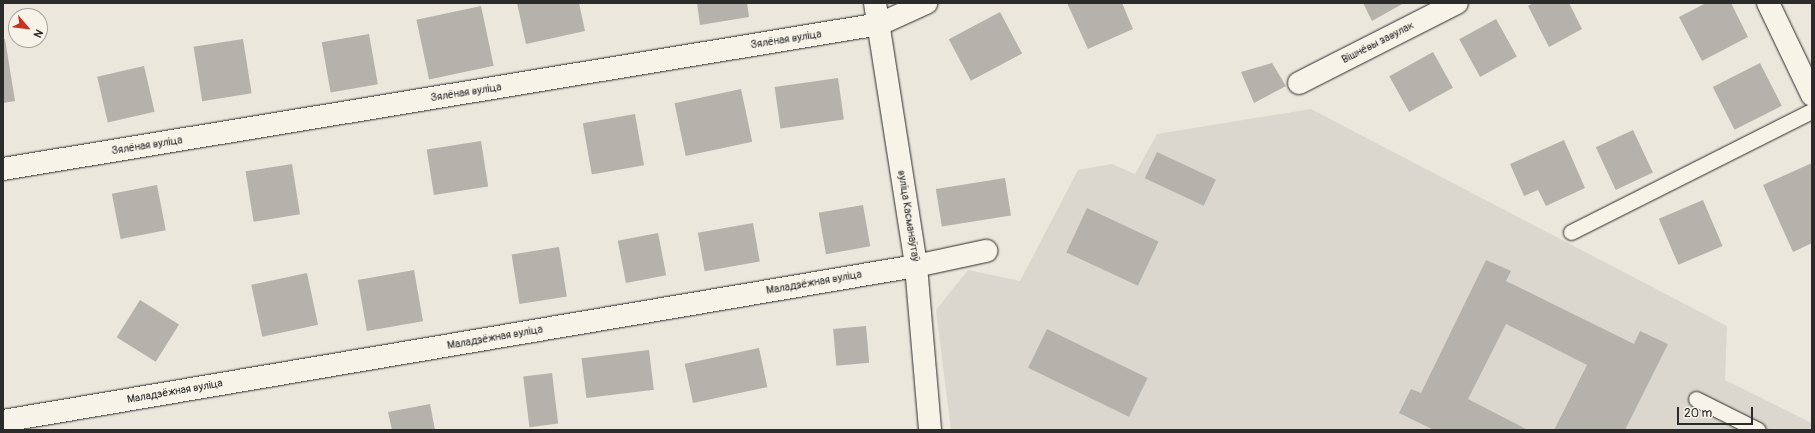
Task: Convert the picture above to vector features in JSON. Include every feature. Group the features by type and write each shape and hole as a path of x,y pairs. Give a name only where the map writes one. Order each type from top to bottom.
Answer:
{"street":[{"name":"вуліца Касманаўтаў","path":"875,3 880,24 916,266 930,430"},
{"name":"Зялёная вуліца","path":"3,169 880,24 926,3"},
{"name":"Вішнёвы завулак","path":"1299,83 1457,3"},
{"path":"1768,3 1812,95"},
{"name":"Маладзёжная вуліца","path":"3,421 916,266 986,252"}],"lane":[{"path":"1571,232 1812,110"},
{"path":"1696,399 1758,430"}],"shaded area":[{"path":"1311,109 1727,326 1725,380 1812,423 1812,430 951,430 936,310 968,270 1020,281 1078,170 1112,164 1135,174 1157,134"}],"building":[{"path":"517,3 579,3 585,31 526,44"},
{"path":"697,3 747,3 749,17 700,25"},
{"path":"1067,3 1122,3 1133,29 1088,49"},
{"path":"1363,3 1404,3 1372,21"},
{"path":"1533,3 1569,3 1582,29 1549,47 1528,6"},
{"path":"1706,3 1731,3 1748,37 1702,61 1679,17"},
{"path":"481,6 494,66 429,79 416,20"},
{"path":"1000,12 1022,53 971,81 949,39"},
{"path":"1496,19 1517,57 1480,77 1459,39"},
{"path":"369,34 378,84 331,93 322,42"},
{"path":"5,39 15,101 3,103 3,40"},
{"path":"243,39 252,93 202,101 194,47"},
{"path":"1433,52 1453,88 1409,112 1389,76"},
{"path":"1272,63 1286,86 1254,103 1241,72"},
{"path":"1760,63 1782,106 1735,130 1713,87"},
{"path":"144,66 155,112 108,123 97,77"},
{"path":"838,78 844,120 780,128 775,87"},
{"path":"741,89 752,142 686,156 674,103"},
{"path":"635,114 644,165 592,174 583,123"},
{"path":"1633,130 1653,173 1616,190 1596,147"},
{"path":"1564,140 1585,188 1546,206 1538,190 1524,196 1510,164"},
{"path":"481,141 488,186 434,195 427,150"},
{"path":"1157,152 1216,179 1204,206 1145,178"},
{"path":"1812,163 1812,243 1793,252 1763,185"},
{"path":"292,164 300,214 254,222 246,171"},
{"path":"1005,178 1011,216 942,226 936,189"},
{"path":"157,185 166,230 121,239 112,194"},
{"path":"1703,200 1723,246 1678,265 1659,219"},
{"path":"863,205 870,246 826,254 819,213"},
{"path":"1087,208 1159,241 1138,286 1066,252"},
{"path":"753,223 760,261 705,271 698,233"},
{"path":"658,233 666,275 626,283 618,241"},
{"path":"559,247 567,296 519,304 512,255"},
{"path":"1486,260 1511,271 1506,281 1634,344 1640,331 1668,344 1625,430 1554,430 1587,365 1506,324 1468,399 1528,430 1434,430 1399,413 1411,389 1421,393"},
{"path":"414,270 423,321 367,331 358,280"},
{"path":"307,273 318,325 262,337 251,285"},
{"path":"140,300 179,324 156,362 117,337"},
{"path":"866,326 869,363 836,366 833,329"},
{"path":"1047,329 1148,378 1129,417 1028,368"},
{"path":"759,348 767,387 693,403 685,364"},
{"path":"649,350 654,390 586,398 582,358"},
{"path":"552,373 558,424 529,427 523,377"},
{"path":"430,404 435,430 392,430 388,412"}]}
